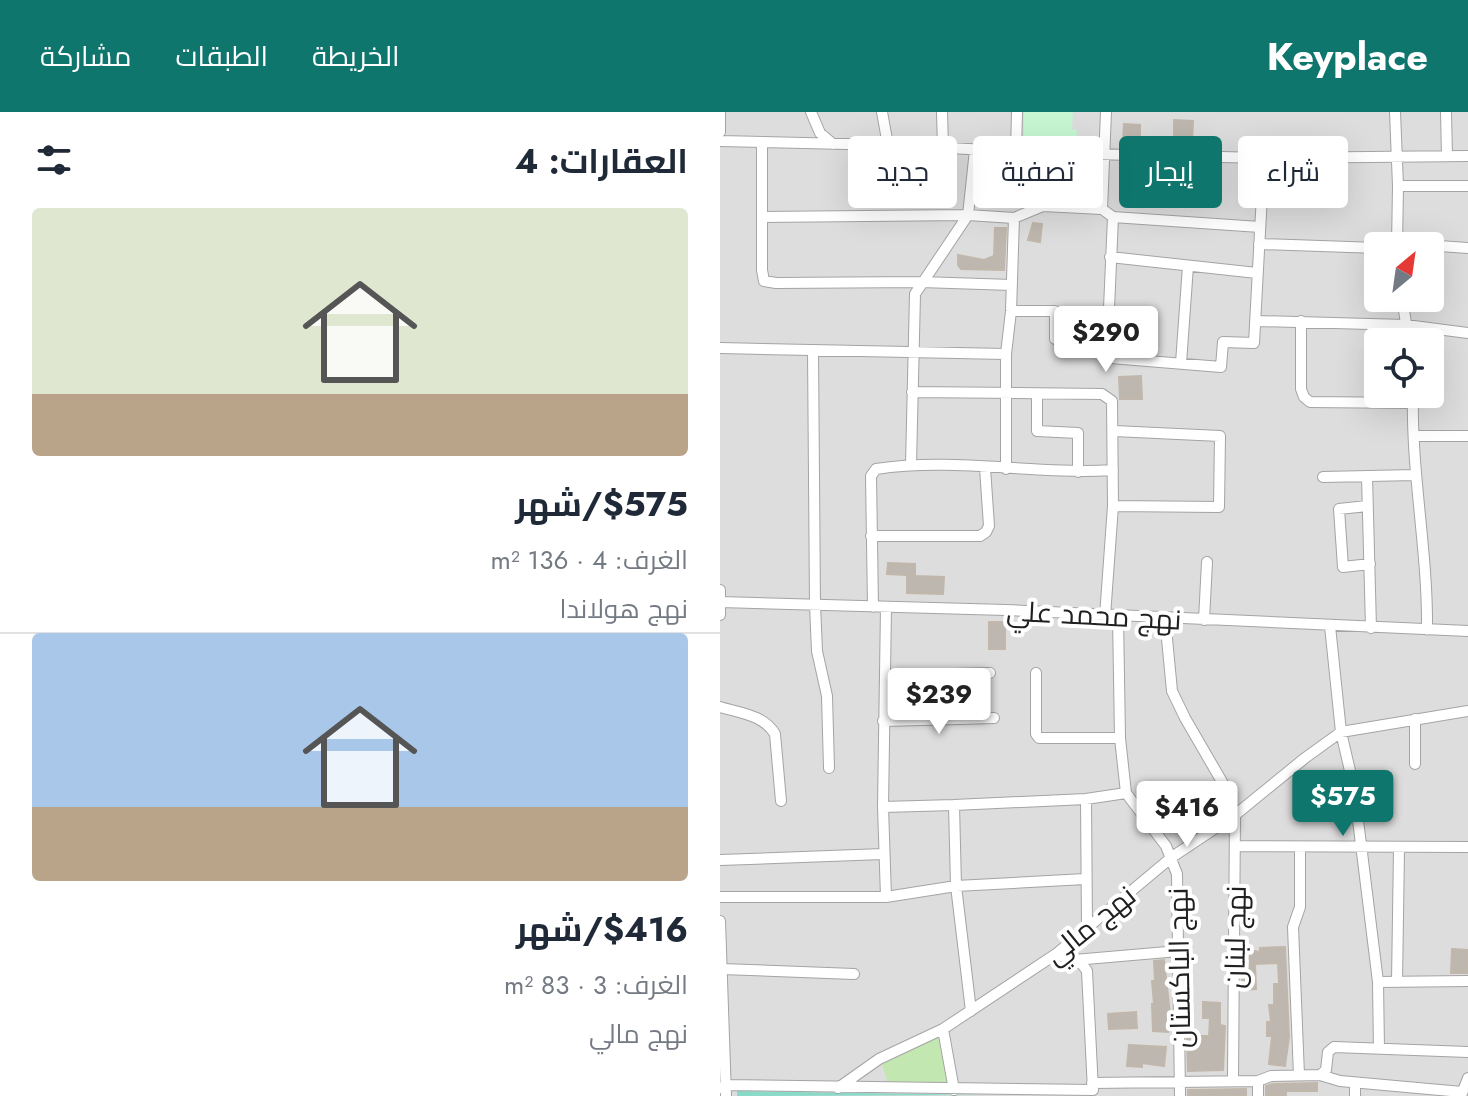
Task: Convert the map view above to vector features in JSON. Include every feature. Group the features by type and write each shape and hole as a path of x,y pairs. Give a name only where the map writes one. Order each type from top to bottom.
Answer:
{"street":[{"path":"720,112 720,132"},
{"path":"811,112 820,133 833,144"},
{"path":"882,112 886,136"},
{"path":"942,112 943,136"},
{"path":"1016,136 1017,112"},
{"path":"1102,209 1106,112"},
{"path":"1395,112 1398,158 1396,232"},
{"path":"1446,112 1447,156"},
{"path":"720,141 848,144"},
{"path":"762,143 764,281 1012,285"},
{"path":"1103,154 1238,157"},
{"path":"1348,158 1468,156"},
{"path":"911,465 915,294 968,215 973,169"},
{"path":"1398,186 1468,186"},
{"path":"762,217 968,215 1014,218 1038,208"},
{"path":"1082,208 1102,209 1113,217 1260,227"},
{"path":"1113,217 1107,354 1111,358 1221,367 1223,342 1254,343 1261,208"},
{"path":"1006,469 1006,354 1011,311 1014,218"},
{"path":"1259,244 1364,248"},
{"path":"1444,247 1468,248"},
{"path":"1110,257 1257,273"},
{"path":"1181,363 1188,266"},
{"path":"1011,311 1055,311 1055,339"},
{"path":"1404,312 1407,328"},
{"path":"1257,321 1406,325 1468,333"},
{"path":"1301,321 1301,389 1304,397 1310,402 1364,400"},
{"path":"720,348 1006,354"},
{"path":"813,350 815,605 817,651 827,696 829,768"},
{"path":"912,392 1108,396 1112,401 1114,431 1113,506 1105,616"},
{"path":"1037,394 1037,431 1078,433 1078,472"},
{"path":"1413,408 1415,475 1427,587 1427,630"},
{"path":"1113,506 1219,507 1220,436 1114,431"},
{"path":"1415,436 1468,436"},
{"path":"873,607 871,473 876,469 911,465 1078,472 1113,470"},
{"path":"871,536 980,536 989,526 985,468"},
{"path":"1323,477 1415,475"},
{"path":"1367,476 1371,628"},
{"path":"1367,506 1339,509 1343,567 1370,564"},
{"path":"1204,620 1207,562"},
{"path":"720,590 720,615"},
{"name":"نهج محمد علي","path":"720,602 1468,631"},
{"path":"886,607 883,721 886,897"},
{"name":"نهج الباكستان","path":"1118,617 1120,738 1126,793 1172,857 1177,874 1180,1096"},
{"name":"نهج لبنان","path":"1165,618 1172,691 1225,787 1235,815 1233,1079"},
{"path":"1330,626 1341,732 1354,788 1378,982 1379,1049"},
{"path":"885,676 990,673"},
{"path":"1036,673 1036,734 1039,738 1120,738"},
{"path":"720,707 761,719 772,728 781,801"},
{"name":"نهج مالي","path":"838,1088 879,1059 943,1029 1056,954 1172,857 1235,815 1341,732 1468,711"},
{"path":"883,721 994,718"},
{"path":"1415,719 1415,764"},
{"path":"883,807 1086,799 1126,793"},
{"path":"1086,799 1087,928"},
{"path":"954,805 956,886 971,1011"},
{"path":"1236,846 1468,847"},
{"path":"1299,1075 1293,927 1300,907 1300,848"},
{"path":"1397,982 1399,849"},
{"path":"720,860 883,854"},
{"path":"720,897 886,897 956,886 1085,879"},
{"path":"720,921 724,1090 838,1088 997,1093 1092,1090 1180,1080 1258,1081 1271,1076 1320,1075 1340,1081 1462,1094 1468,1078"},
{"path":"1074,960 1179,951"},
{"path":"1056,954 1074,960 1087,971 1092,1090"},
{"path":"722,969 854,974"},
{"path":"1378,982 1468,981"},
{"path":"943,1029 954,1090"},
{"path":"1320,1075 1326,1070 1328,1052 1334,1047 1468,1052"},
{"path":"1258,1081 1258,1096"},
{"path":"1355,1083 1355,1096"}],"shaded area":[{"path":"720,112 1468,112 1468,1096 720,1096"},
{"path":"737,1091 988,1095 737,1096"}],"green space":[{"path":"1024,112 1073,112 1072,129 1077,130 1077,136 1024,136"},
{"path":"941,1036 949,1086 888,1084 882,1064"}],"building":[{"path":"1174,120 1193,121 1192,136 1174,136"},
{"path":"1124,124 1140,125 1140,136 1123,136"},
{"path":"1033,223 1042,224 1040,242 1028,240"},
{"path":"995,228 1006,228 1004,270 961,269 958,255 984,260 994,256"},
{"path":"1141,376 1142,399 1120,399 1119,377"},
{"path":"888,563 915,564 915,576 944,577 943,594 907,593 907,575 887,574"},
{"path":"989,622 1005,622 1005,649 989,649"},
{"path":"1285,947 1289,1037 1285,1066 1269,1064 1272,1036 1267,1036 1267,1022 1271,1022 1269,1005 1274,1005 1274,984 1279,984 1278,963 1255,964 1256,989 1243,990 1242,949 1260,952 1260,948"},
{"path":"1452,949 1468,950 1468,973 1451,973"},
{"path":"1164,960 1170,1014 1168,1032 1153,1031 1154,961"},
{"path":"1203,1002 1220,1003 1220,1025 1225,1026 1223,1070 1188,1071 1187,1036 1209,1036 1210,1018 1203,1018"},
{"path":"1136,1012 1137,1028 1109,1029 1108,1014"},
{"path":"1129,1045 1166,1047 1164,1066 1142,1063 1142,1067 1127,1066"},
{"path":"1317,1083 1317,1091 1286,1091 1286,1096 1266,1095 1266,1086 1273,1084"},
{"path":"1246,1089 1246,1096 1188,1096 1188,1090"}]}
